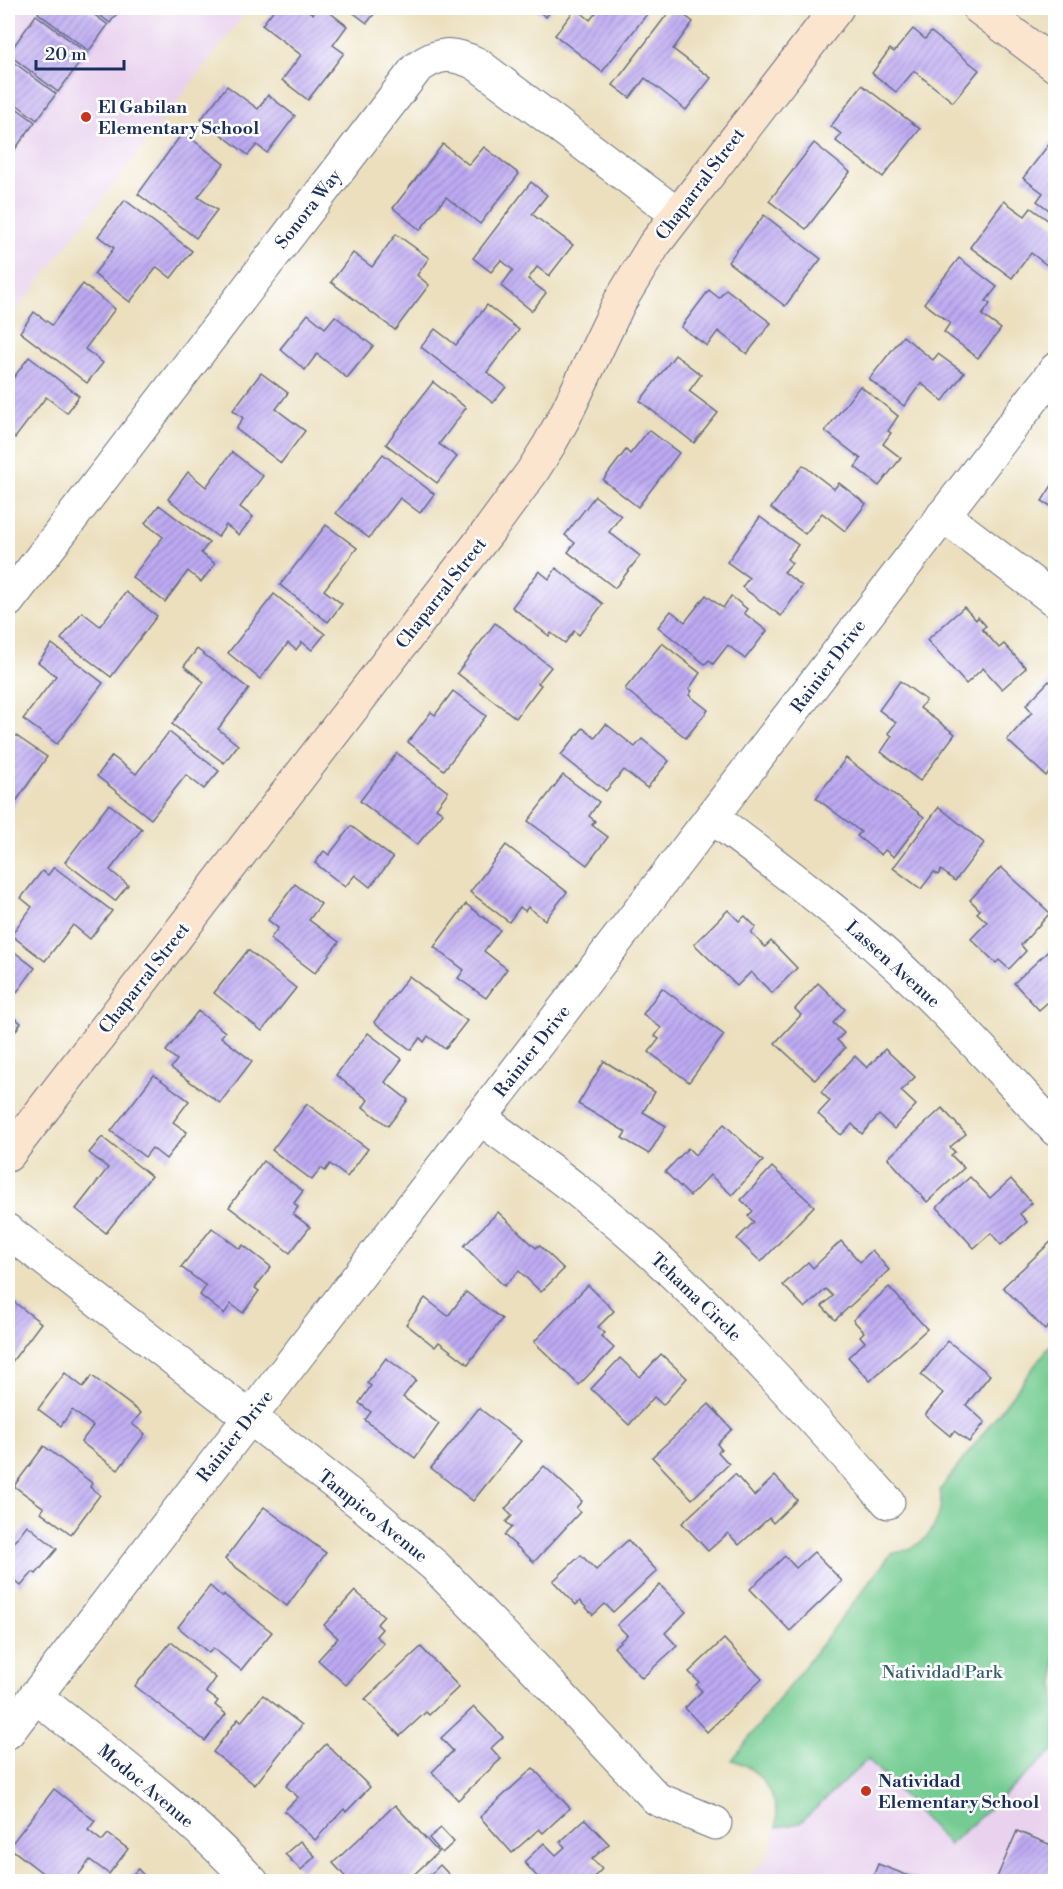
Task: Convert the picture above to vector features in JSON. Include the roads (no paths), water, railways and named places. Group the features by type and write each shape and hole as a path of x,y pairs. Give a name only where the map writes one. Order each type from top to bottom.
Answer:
{"street":[{"name":"Chaparral Street","path":"8,1155 484,538 532,472 565,416 629,285 677,214 837,8"},
{"path":"979,8 1056,66"},
{"name":"Sonora Way","path":"8,601 408,79 427,61 439,56 452,55 477,64 677,214"},
{"name":"Rainier Drive","path":"8,1732 1056,369"},
{"path":"944,515 1056,601"},
{"name":"Lassen Avenue","path":"712,817 838,914 906,973 1056,1130"},
{"name":"Tehama Circle","path":"480,1118 581,1194 654,1256 742,1342 888,1502"},
{"name":"Tampico Avenue","path":"8,1232 363,1505 435,1566 657,1799 714,1823"},
{"name":"Modoc Avenue","path":"35,1696 168,1802 252,1881"}],"place":[{"name":"El Gabilan Elementary School","path":"86,117"},
{"name":"Natividad Elementary School","path":"866,1791"}],"park label":[{"name":"Natividad Park","path":"942,1672"}]}
